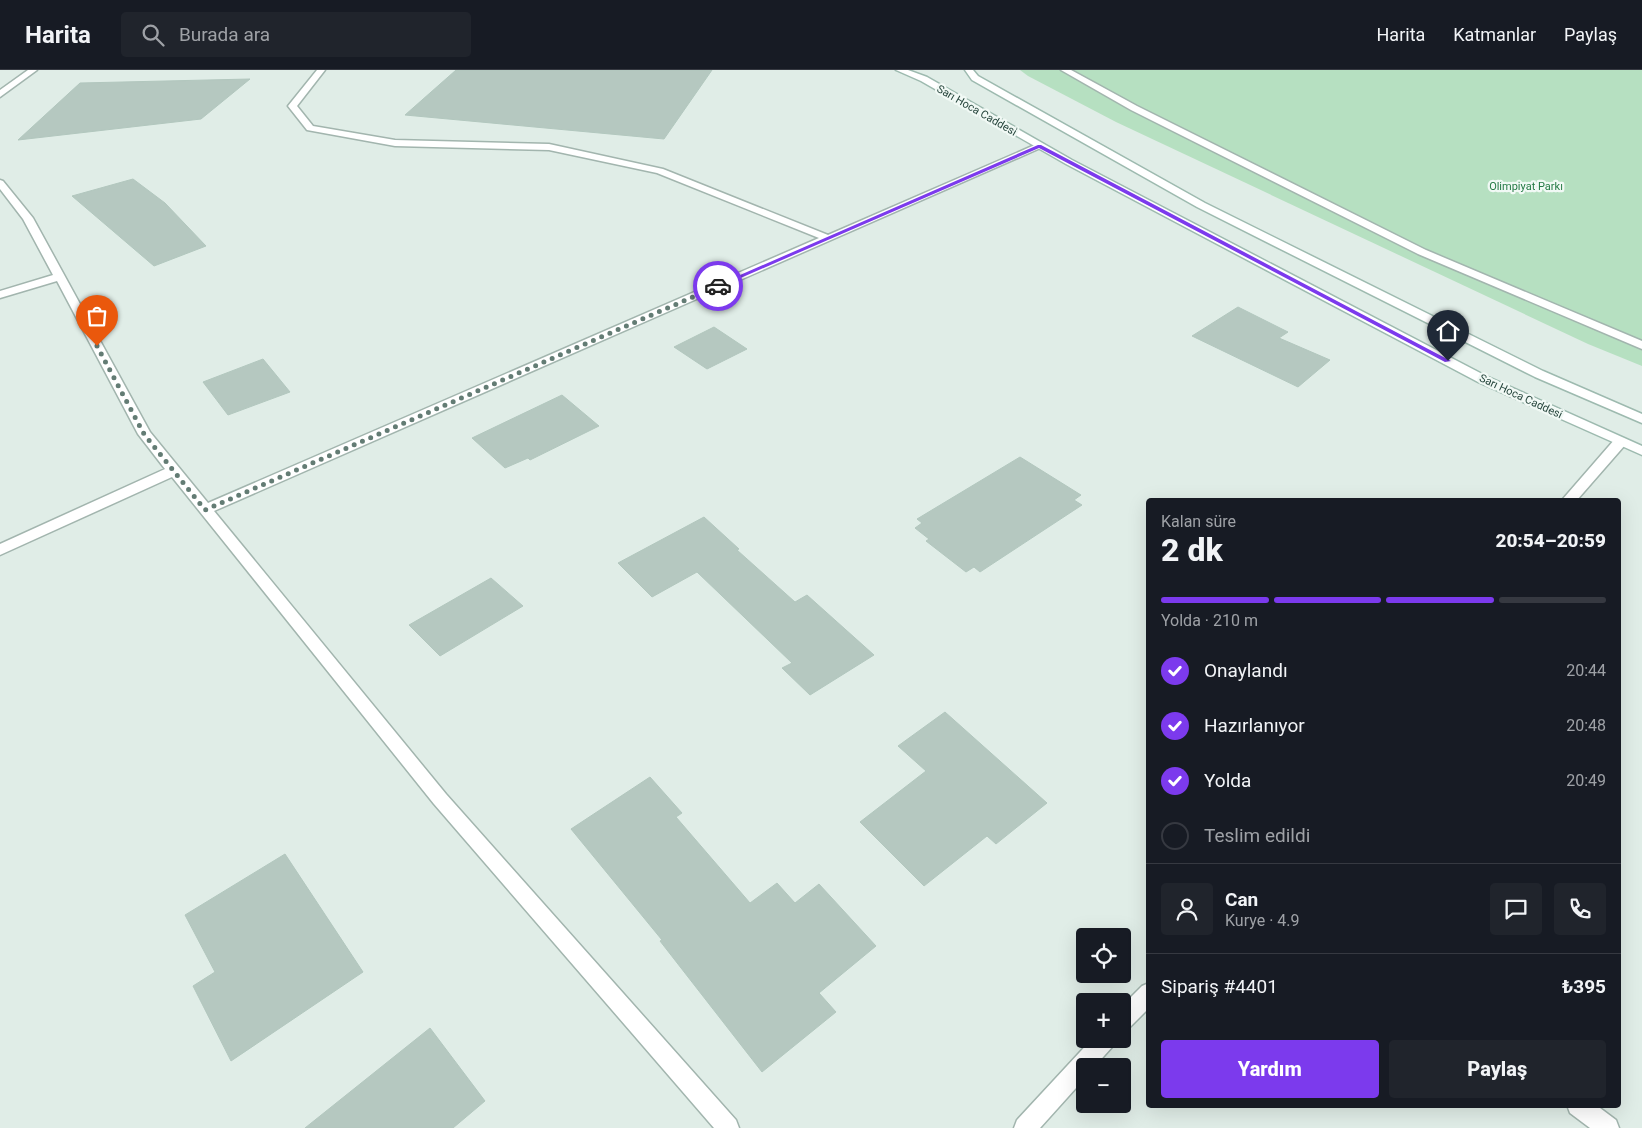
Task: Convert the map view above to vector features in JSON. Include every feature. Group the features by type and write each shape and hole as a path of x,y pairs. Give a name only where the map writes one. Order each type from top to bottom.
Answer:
{"street":[{"path":"0,94 33,70"},
{"path":"321,70 292,106 310,128 395,143 549,147 660,171 827,238"},
{"name":"Sarı Hoca Caddesi","path":"900,70 924,79 1040,146 1482,379 1642,452"},
{"name":"Sarı Hoca Caddesi","path":"969,70 975,78 1201,205 1538,374 1642,419"},
{"path":"1065,70 1134,108 1422,252 1642,345"},
{"path":"205,510 1040,146"},
{"path":"0,183 28,218 144,434 440,799 728,1128"},
{"path":"0,295 59,277"},
{"path":"1571,498 1620,442"},
{"path":"0,550 173,471"},
{"path":"1131,1011 1146,995"},
{"path":"1025,1128 1098,1048"},
{"path":"1582,1108 1608,1128"}],"green space":[{"name":"Olimpiyat Parkı","path":"1020,70 1642,70 1642,366 1588,344 1116,122"}],"building":[{"path":"456,70 712,70 664,139 405,115"},
{"path":"250,79 201,119 18,140 80,83"},
{"path":"133,179 165,203 206,246 154,266 72,196"},
{"path":"1238,307 1288,332 1279,338 1330,360 1298,387 1192,336"},
{"path":"714,327 747,349 707,369 674,347"},
{"path":"263,359 290,392 228,415 203,382"},
{"path":"562,395 599,426 530,460 528,458 505,468 472,438"},
{"path":"1020,457 1081,495 1074,500 1082,505 980,572 974,567 966,572 926,541 929,539 915,528 922,523 917,519"},
{"path":"704,517 739,549 737,550 795,602 807,595 874,655 810,695 782,668 792,663 697,572 652,597 618,563"},
{"path":"491,578 523,606 440,656 409,625"},
{"path":"945,712 1047,803 996,844 987,836 924,886 860,822 926,771 898,746"},
{"path":"650,777 682,813 676,817 750,903 777,883 795,903 819,884 876,946 819,993 836,1012 762,1072 660,941 662,940 571,829"},
{"path":"285,854 363,972 231,1061 193,986 215,972 185,915"},
{"path":"430,1028 485,1101 453,1128 305,1128"}],"way so far":[{"path":"97,346 144,434 205,510 718,286"}],"route":[{"path":"718,286 1040,146 1448,361"}]}
